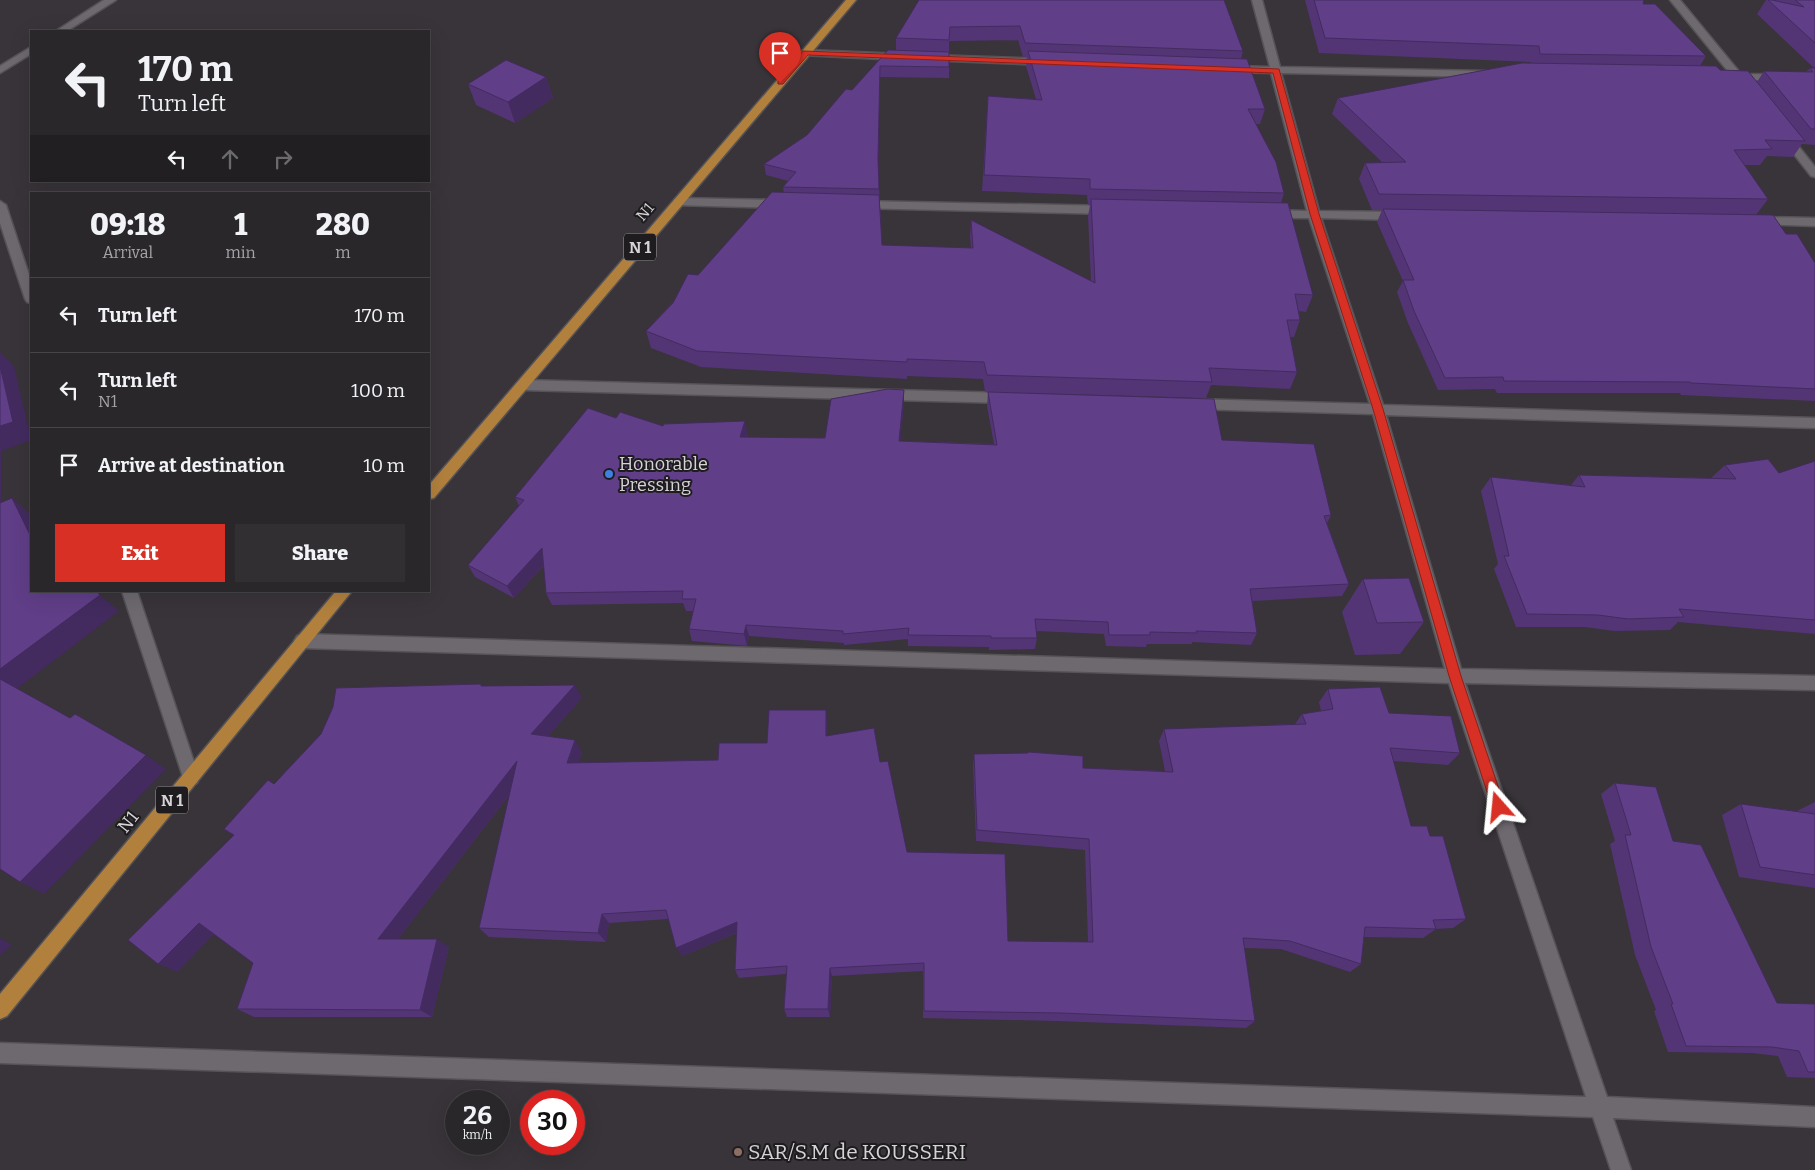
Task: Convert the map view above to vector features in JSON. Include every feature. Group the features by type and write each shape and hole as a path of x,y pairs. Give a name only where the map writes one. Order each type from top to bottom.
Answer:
{"highway":[{"name":"N1","path":"430,493 851,0"},
{"name":"N1","path":"0,1009 344,592"}],"street":[{"path":"63,30 110,0"},
{"path":"1257,0 1314,214 1378,409 1455,676 1598,1107 1621,1170"},
{"path":"1675,0 1750,92"},
{"path":"0,70 30,51"},
{"path":"806,53 1061,62"},
{"path":"1218,68 1276,71 1493,74"},
{"path":"1719,77 1815,78"},
{"path":"1780,129 1815,174"},
{"path":"679,202 798,204"},
{"path":"0,205 30,296"},
{"path":"848,205 1126,211"},
{"path":"1255,213 1412,216"},
{"path":"1746,221 1815,222"},
{"path":"523,384 1020,399"},
{"path":"1179,403 1815,423"},
{"path":"129,592 191,777"},
{"path":"302,642 1455,676 1815,683"},
{"path":"0,1053 1598,1107 1815,1117"}],"building":[{"path":"919,0 1224,0 1243,51 1025,43 1020,26 950,27 949,40 896,38"},
{"path":"1314,0 1644,0 1643,4 1655,4 1706,56 1540,54 1539,46 1325,38"},
{"path":"1768,0 1804,7 1795,0 1815,0 1815,43"},
{"path":"888,50 949,52 949,67 880,66 879,189 783,187 796,172 764,164 807,135 846,89 852,90"},
{"path":"1028,51 1247,59 1265,109 1248,109 1276,162 1284,193 1090,189 1090,179 984,175 988,96 1042,100"},
{"path":"506,60 546,77 508,102 468,84"},
{"path":"1522,63 1716,66 1720,70 1748,71 1805,141 1765,140 1772,149 1734,150 1768,199 1379,194 1365,163 1406,162 1338,98"},
{"path":"1810,68 1815,68 1815,129 1811,129 1764,71 1813,72"},
{"path":"772,192 879,195 882,245 973,248 971,220 1095,283 1091,199 1288,203 1313,295 1295,294 1300,320 1287,320 1297,372 1209,368 1212,382 987,375 984,362 907,359 907,362 697,351 646,331 673,303 688,274 698,275"},
{"path":"1383,209 1773,215 1786,234 1797,234 1815,263 1815,389 1690,382 1504,381 1503,377 1445,378 1414,311 1403,280 1414,280"},
{"path":"0,366 13,422 0,426"},
{"path":"888,389 904,390 899,441 997,445 988,392 1214,399 1222,440 1314,444 1331,515 1324,516 1349,584 1250,589 1257,633 1196,631 1197,633 1150,632 1150,635 1109,635 1108,622 1035,619 1037,638 908,635 909,628 843,634 843,631 746,625 744,634 689,629 696,599 682,599 683,591 546,593 542,548 507,586 468,565 524,500 515,497 588,408 616,418 620,412 663,426 664,424 745,421 740,437 825,438 831,399"},
{"path":"1768,459 1779,473 1815,461 1815,620 1679,609 1684,617 1628,619 1598,615 1527,614 1504,556 1509,556 1491,477 1585,487 1579,475 1736,479 1725,465"},
{"path":"12,498 30,535 30,592 97,592 100,595 0,669 0,503"},
{"path":"1409,578 1424,622 1377,623 1363,579"},
{"path":"0,679 70,718 75,714 146,755 20,882 0,869"},
{"path":"481,684 481,686 575,685 531,734 575,740 567,763 718,760 719,743 767,743 769,710 826,710 826,736 874,728 880,762 888,761 907,852 1005,854 1008,941 1093,942 1089,839 977,830 974,754 1028,752 1083,756 1083,768 1173,772 1164,729 1306,724 1302,714 1333,709 1328,689 1380,687 1389,713 1451,716 1460,753 1390,748 1411,826 1427,826 1430,836 1443,836 1466,919 1433,920 1436,929 1365,927 1361,964 1290,941 1243,938 1255,1021 1061,1013 924,1011 924,963 830,968 828,1009 784,1009 787,966 735,970 737,922 676,948 666,910 602,914 598,933 479,928 517,761 378,939 437,939 420,1010 237,1009 253,963 199,923 158,964 128,940 234,835 224,829 268,780 274,784 321,734 333,707 336,688"},
{"path":"1615,783 1656,787 1673,841 1701,845 1777,1003 1815,1004 1815,1072 1808,1072 1799,1051 1772,1047 1686,1046 1671,1004 1673,1004 1651,947 1625,835 1631,835"},
{"path":"1741,804 1815,814 1815,875 1760,867"}],"place":[{"name":"Honorable Pressing","path":"609,474"},
{"name":"SAR/S.M de KOUSSERI","path":"738,1152"}],"route":[{"path":"780,83 806,53 1276,71 1314,214 1378,409 1455,676 1499,807"}]}
